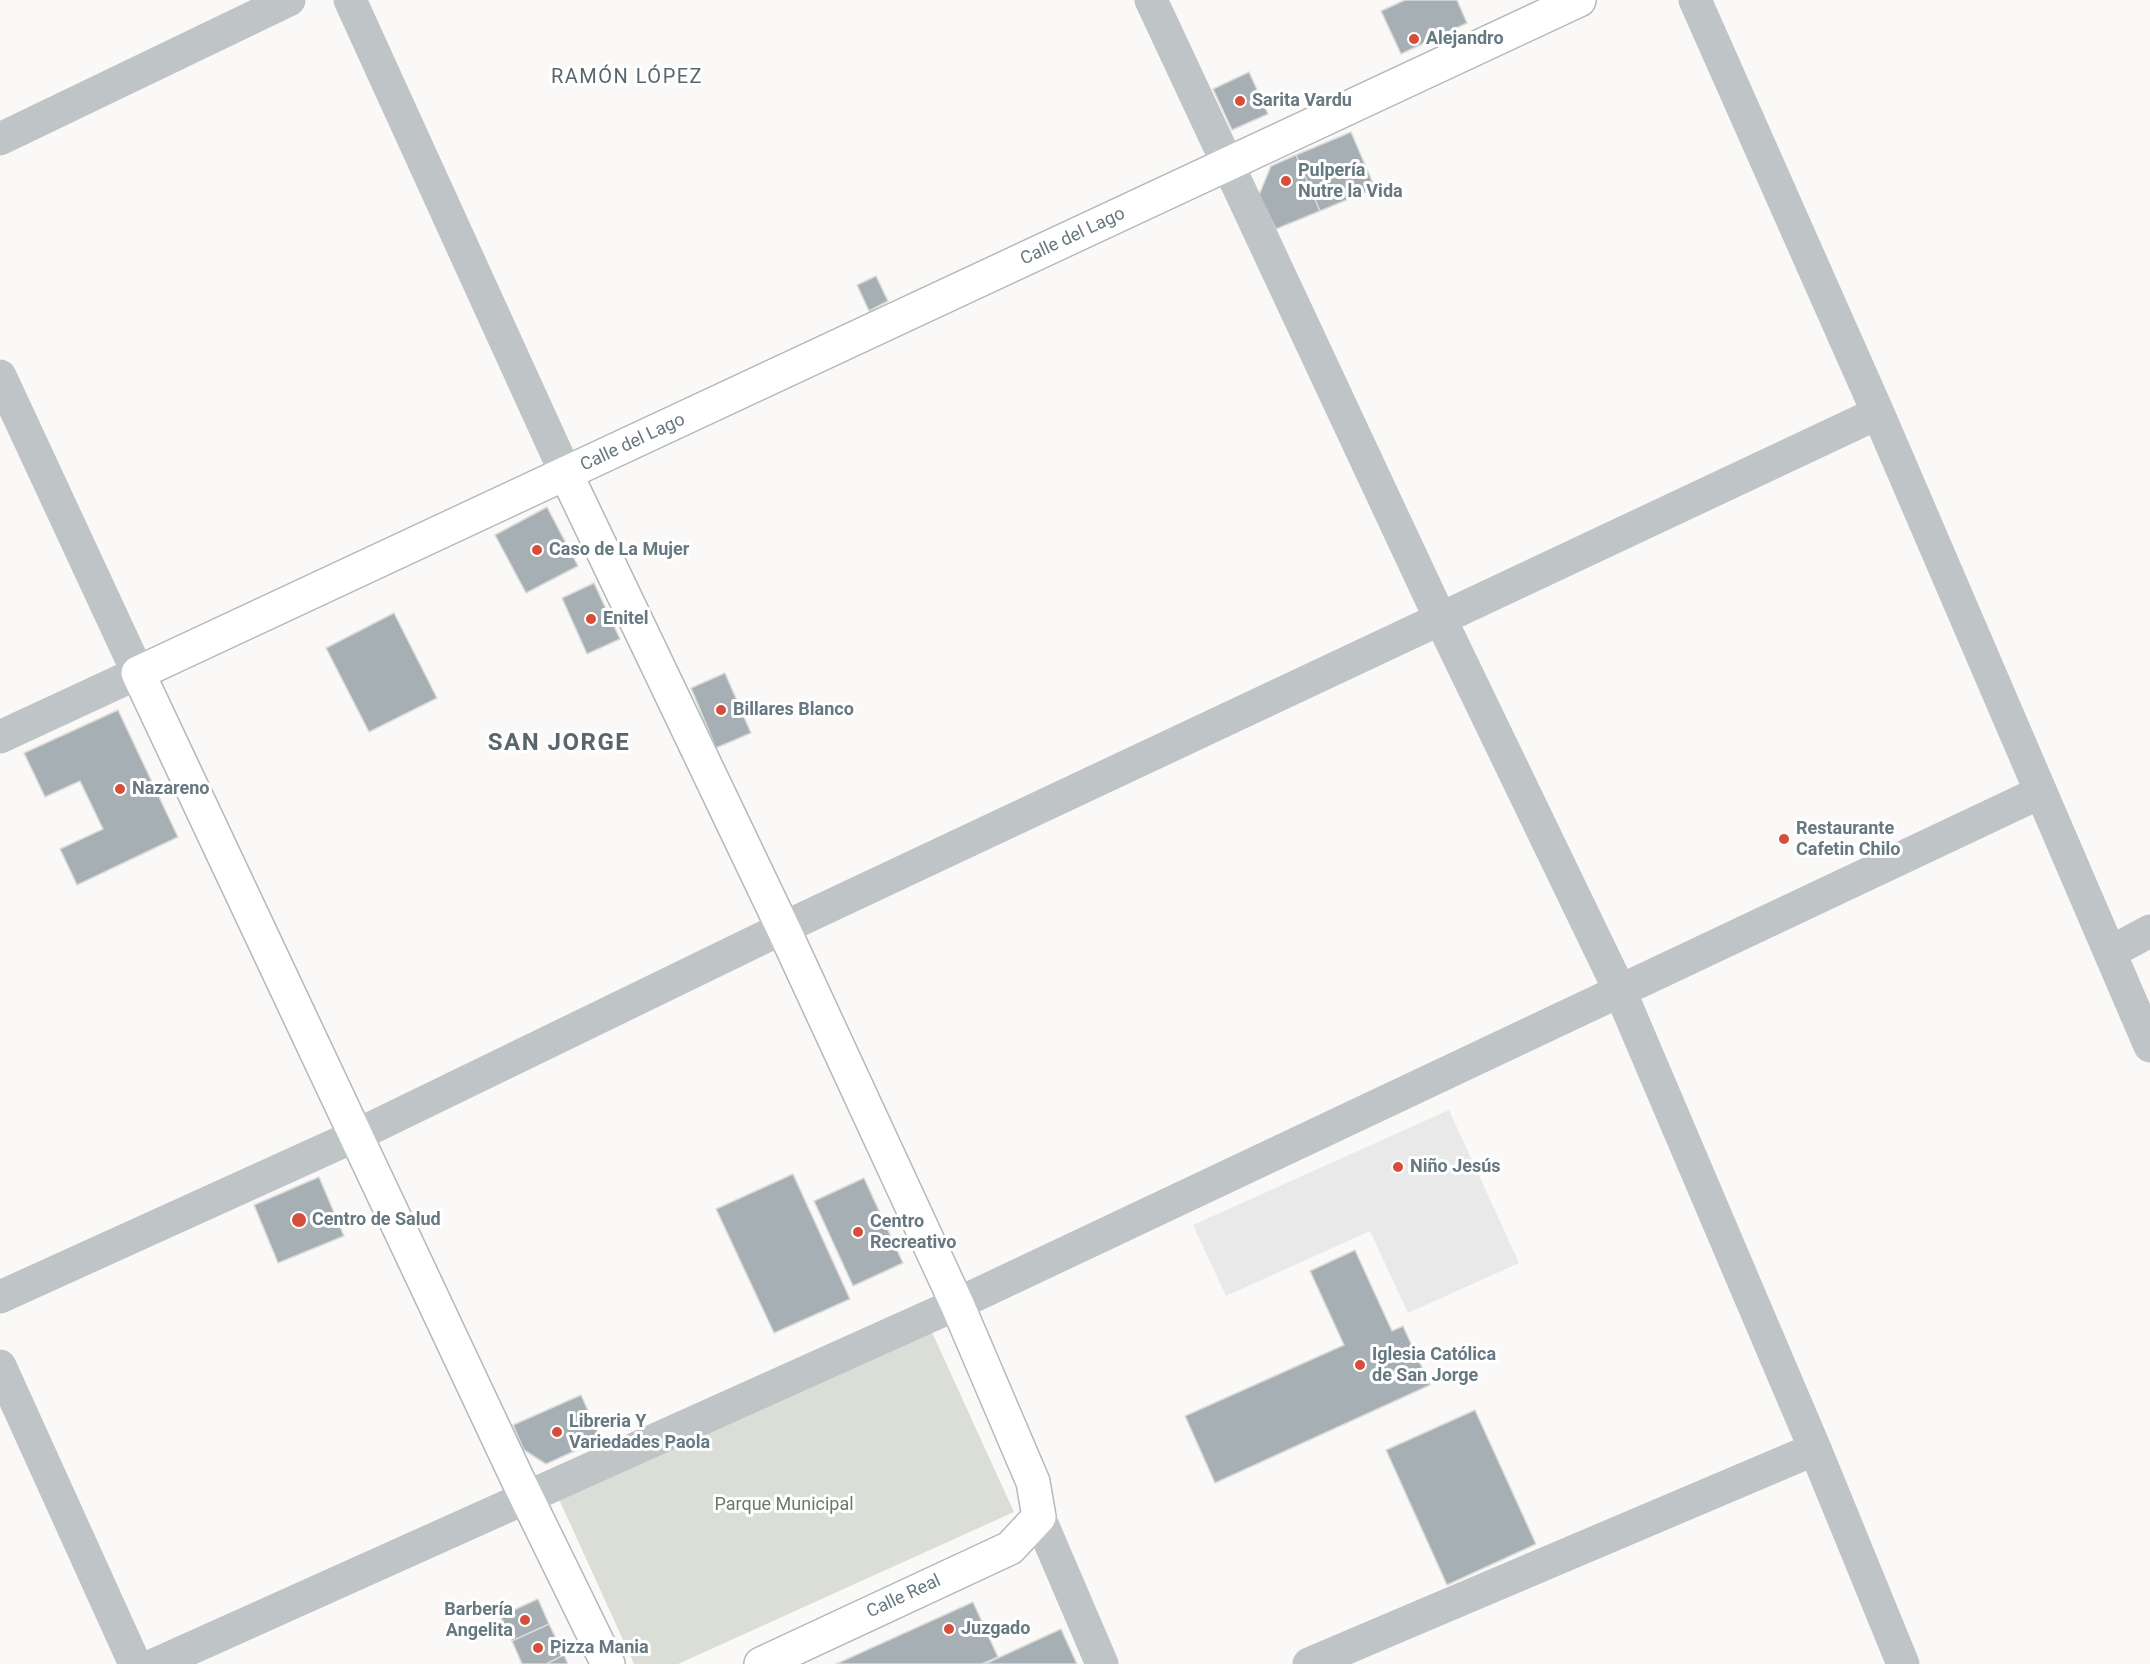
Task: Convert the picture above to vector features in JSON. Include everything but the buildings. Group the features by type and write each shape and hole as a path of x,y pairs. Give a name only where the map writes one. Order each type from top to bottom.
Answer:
{"main road":[{"name":"Calle del Lago","path":"138,673 1579,0"},
{"path":"566,474 783,928 957,1304 1033,1482 1039,1517"},
{"path":"138,673 608,1664"},
{"name":"Calle Real","path":"761,1664 1010,1548 1039,1517"}],"street":[{"path":"0,139 289,0"},
{"path":"350,0 566,474"},
{"path":"1151,0 1440,618 1620,991 1815,1449 1903,1664"},
{"path":"1695,0 1878,412 2150,1046"},
{"path":"0,376 138,673 0,737"},
{"path":"0,1297 357,1135 783,928 1878,412"},
{"path":"156,1664 957,1304 2041,792"},
{"path":"2110,952 2150,931"},
{"path":"0,1366 135,1664"},
{"path":"1309,1664 1815,1449"},
{"path":"1039,1517 1102,1664"}],"shaded area":[{"name":"Niño Jesús","path":"1449,1110 1519,1263 1408,1313 1370,1231 1226,1296 1193,1225"}],"green space":[{"name":"Parque Municipal","path":"930,1328 1014,1512 678,1664 634,1664 558,1497"}],"place":[{"name":"Alejandro","path":"1414,39"},
{"name":"Sarita Vardu","path":"1240,101"},
{"name":"Pulpería Nutre la Vida","path":"1286,181"},
{"name":"Caso de La Mujer","path":"537,550"},
{"name":"Enitel","path":"591,619"},
{"name":"Billares Blanco","path":"721,710"},
{"name":"Nazareno","path":"120,789"},
{"name":"Restaurante Cafetin Chilo","path":"1784,839"},
{"name":"Niño Jesús","path":"1398,1167"},
{"name":"Centro de Salud","path":"299,1220"},
{"name":"Centro Recreativo","path":"858,1232"},
{"name":"Iglesia Católica de San Jorge","path":"1360,1365"},
{"name":"Libreria Y Variedades Paola","path":"557,1432"},
{"name":"Barbería Angelita","path":"525,1620"},
{"name":"Juzgado","path":"949,1629"},
{"name":"Pizza Mania","path":"538,1648"}],"district":[{"name":"RAMÓN LÓPEZ","path":"627,78"},
{"name":"SAN JORGE","path":"559,744"}]}
